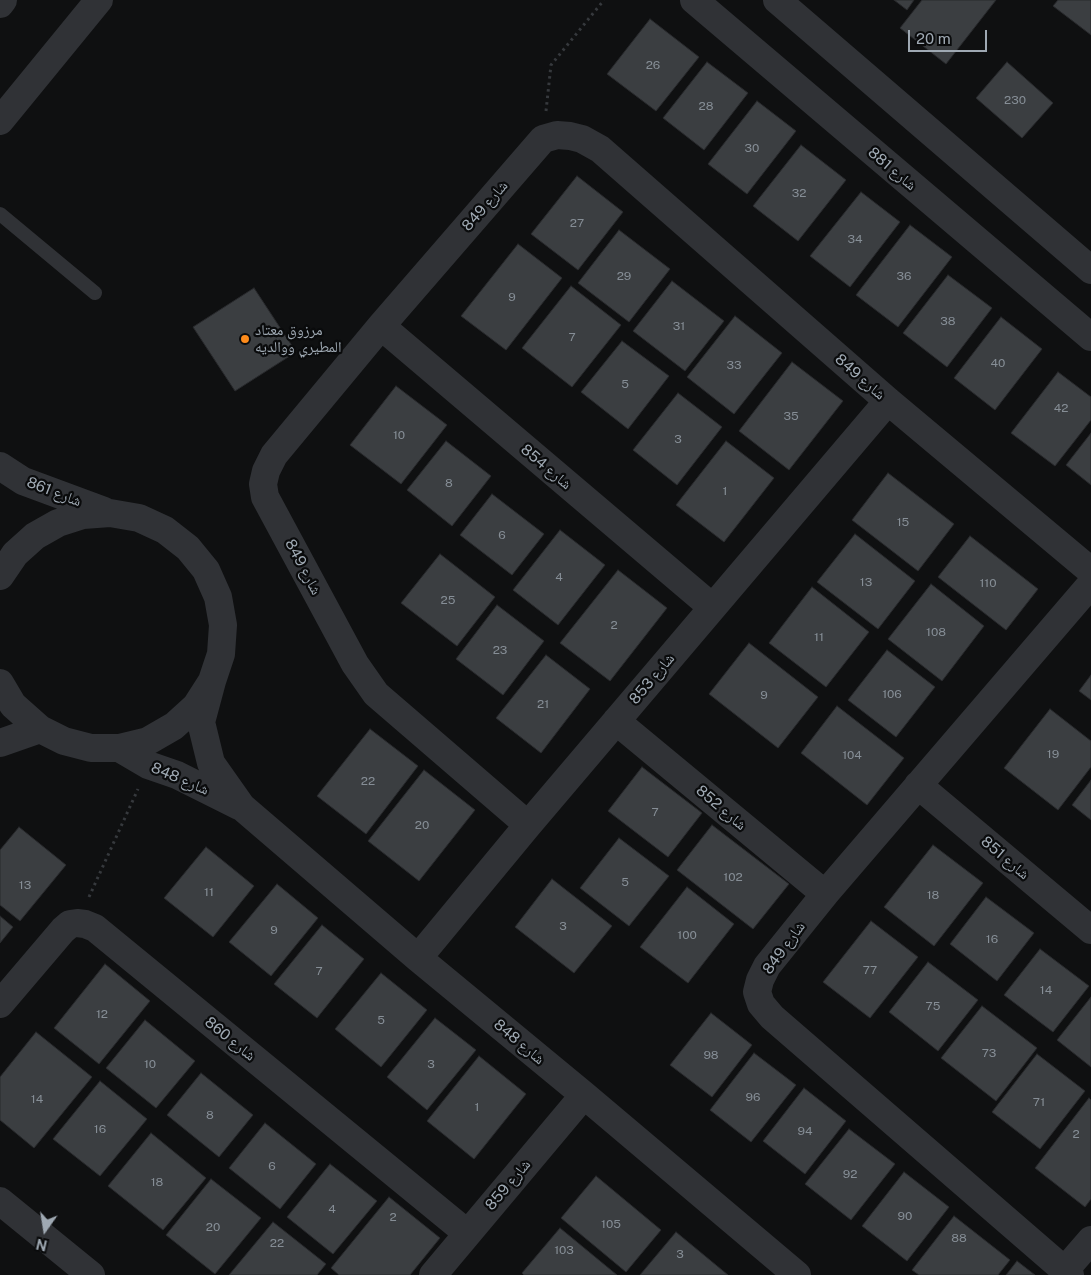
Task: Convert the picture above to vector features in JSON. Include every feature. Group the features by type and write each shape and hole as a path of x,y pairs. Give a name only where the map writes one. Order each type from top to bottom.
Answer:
{"street":[{"path":"0,4 3,0"},
{"path":"0,121 99,0"},
{"name":"شارع 881","path":"694,0 1091,337"},
{"path":"777,0 1091,270"},
{"name":"شارع 849","path":"528,825 376,694 355,664 265,497 263,484 266,471 274,455 380,326 543,139 556,135 570,136 582,139 600,149 888,401 1091,571"},
{"name":"شارع 854","path":"380,326 712,607"},
{"name":"شارع 853","path":"418,958 528,825 888,401"},
{"name":"شارع 861","path":"0,466 23,481 110,514"},
{"path":"0,575 15,554 35,536 58,523 83,515 110,514 139,518 165,530 188,548 206,570 218,597 223,625 221,654 212,681 196,706 174,726 148,741 119,748 91,748 64,741 40,729 13,705 0,683"},
{"path":"0,550 0,575"},
{"name":"شارع 849","path":"1068,1273 772,1017 761,1004 757,992 760,980 767,966 825,894 1091,584"},
{"name":"شارع 848","path":"212,681 201,722 211,763 242,807 793,1274"},
{"name":"شارع 852","path":"616,722 825,894"},
{"path":"0,743 40,729"},
{"name":"شارع 848","path":"119,748 148,765 177,775 242,807"},
{"name":"شارع 851","path":"918,785 1091,930"},
{"path":"0,1004 63,930 70,924 77,923"},
{"name":"شارع 860","path":"77,923 94,928 467,1233"},
{"name":"شارع 859","path":"433,1275 584,1095"},
{"path":"0,1201 91,1275"},
{"path":"1068,1273 1091,1240"}],"lane":[{"path":"0,214 95,294"}],"path":[{"path":"543,139 551,65 604,0"},
{"path":"77,923 148,765"}],"building":[{"path":"894,0 914,0 907,10"},
{"path":"922,0 996,0 946,64 900,28"},
{"path":"1058,0 1091,0 1091,35 1053,6"},
{"path":"650,19 699,57 656,111 607,74"},
{"path":"707,62 748,93 704,150 663,118"},
{"path":"1007,62 1053,103 1022,138 976,98"},
{"path":"757,101 796,131 747,194 708,164"},
{"path":"801,145 846,180 798,241 753,206"},
{"path":"577,176 623,212 578,270 531,234"},
{"path":"861,192 900,222 850,287 810,256"},
{"path":"910,225 952,257 898,327 856,295"},
{"path":"619,230 670,269 629,322 578,283"},
{"path":"518,244 562,278 506,350 461,316"},
{"path":"948,275 992,308 947,367 903,333"},
{"path":"672,281 724,321 685,371 633,331"},
{"path":"571,286 621,325 572,387 522,348"},
{"name":"مرزوق معتاد المطيري ووالديه","path":"254,288 296,352 235,391 193,327"},
{"path":"735,316 782,353 734,414 687,377"},
{"path":"1001,317 1042,349 995,410 954,378"},
{"path":"622,341 669,376 628,429 581,392"},
{"path":"792,362 843,401 789,470 739,431"},
{"path":"1058,372 1091,397 1091,420 1055,466 1011,433"},
{"path":"396,386 447,425 401,484 350,445"},
{"path":"678,393 722,427 677,485 633,450"},
{"path":"1091,433 1091,485 1066,465"},
{"path":"446,441 491,476 452,526 407,490"},
{"path":"726,441 774,478 724,542 676,505"},
{"path":"888,473 954,524 918,571 852,520"},
{"path":"492,494 544,534 512,575 460,535"},
{"path":"560,530 605,565 558,625 513,590"},
{"path":"855,534 915,581 878,629 817,582"},
{"path":"970,536 1038,589 1006,630 938,577"},
{"path":"440,554 495,597 457,646 401,603"},
{"path":"618,570 667,608 610,681 560,643"},
{"path":"931,584 984,626 942,681 888,639"},
{"path":"812,587 869,632 826,687 769,643"},
{"path":"497,605 544,641 503,695 456,659"},
{"path":"749,643 818,697 778,748 709,694"},
{"path":"887,650 935,687 896,737 848,700"},
{"path":"546,655 590,689 541,753 496,718"},
{"path":"1091,675 1091,700 1079,691"},
{"path":"837,706 904,758 867,805 801,753"},
{"path":"1050,709 1091,741 1091,767 1058,810 1004,768"},
{"path":"370,729 418,766 366,834 317,796"},
{"path":"642,767 702,813 668,857 608,811"},
{"path":"424,770 475,810 419,881 368,841"},
{"path":"1091,780 1091,820 1072,805"},
{"path":"712,825 789,884 753,929 677,870"},
{"path":"19,827 66,865 20,921 0,905 0,850"},
{"path":"619,838 669,876 629,926 580,888"},
{"path":"933,845 983,883 934,946 884,907"},
{"path":"206,847 254,886 213,937 164,898"},
{"path":"552,879 612,926 574,973 515,927"},
{"path":"277,884 318,918 271,976 229,942"},
{"path":"687,887 734,924 688,983 640,947"},
{"path":"986,897 1034,933 997,981 950,944"},
{"path":"0,916 13,927 0,943"},
{"path":"871,921 918,957 870,1018 823,982"},
{"path":"322,925 364,959 317,1018 274,984"},
{"path":"1040,949 1089,986 1053,1032 1004,995"},
{"path":"928,962 978,1000 938,1051 889,1012"},
{"path":"105,964 150,1001 99,1064 54,1028"},
{"path":"381,973 427,1010 381,1067 335,1029"},
{"path":"1091,997 1091,1067 1057,1040"},
{"path":"982,1006 1037,1048 996,1101 941,1058"},
{"path":"711,1013 752,1045 712,1097 670,1065"},
{"path":"435,1018 476,1050 427,1110 387,1077"},
{"path":"145,1020 195,1061 156,1108 106,1068"},
{"path":"36,1032 92,1077 34,1148 0,1120 0,1077"},
{"path":"754,1053 796,1085 751,1142 710,1110"},
{"path":"1037,1054 1085,1091 1040,1149 992,1112"},
{"path":"479,1056 526,1094 474,1159 427,1121"},
{"path":"201,1073 253,1115 219,1157 167,1115"},
{"path":"100,1081 147,1119 100,1176 53,1139"},
{"path":"804,1088 846,1121 805,1174 763,1141"},
{"path":"1089,1098 1091,1100 1091,1199 1085,1207 1035,1168"},
{"path":"265,1123 316,1164 280,1209 229,1168"},
{"path":"849,1129 895,1164 851,1220 805,1184"},
{"path":"151,1133 206,1178 163,1230 108,1186"},
{"path":"330,1164 377,1201 333,1254 287,1217"},
{"path":"904,1172 949,1207 907,1261 862,1226"},
{"path":"596,1176 661,1230 626,1272 561,1218"},
{"path":"211,1179 261,1218 215,1274 166,1235"},
{"path":"389,1197 440,1238 410,1275 339,1275 331,1268"},
{"path":"954,1216 1010,1260 998,1275 919,1275 912,1270"},
{"path":"273,1222 326,1264 317,1275 229,1275"},
{"path":"560,1228 617,1275 524,1275 522,1273"},
{"path":"676,1232 728,1275 640,1275"},
{"path":"1017,1261 1035,1275 1006,1275"}],"place":[{"name":"مرزوق معتاد المطيري ووالديه","path":"245,339"}]}
